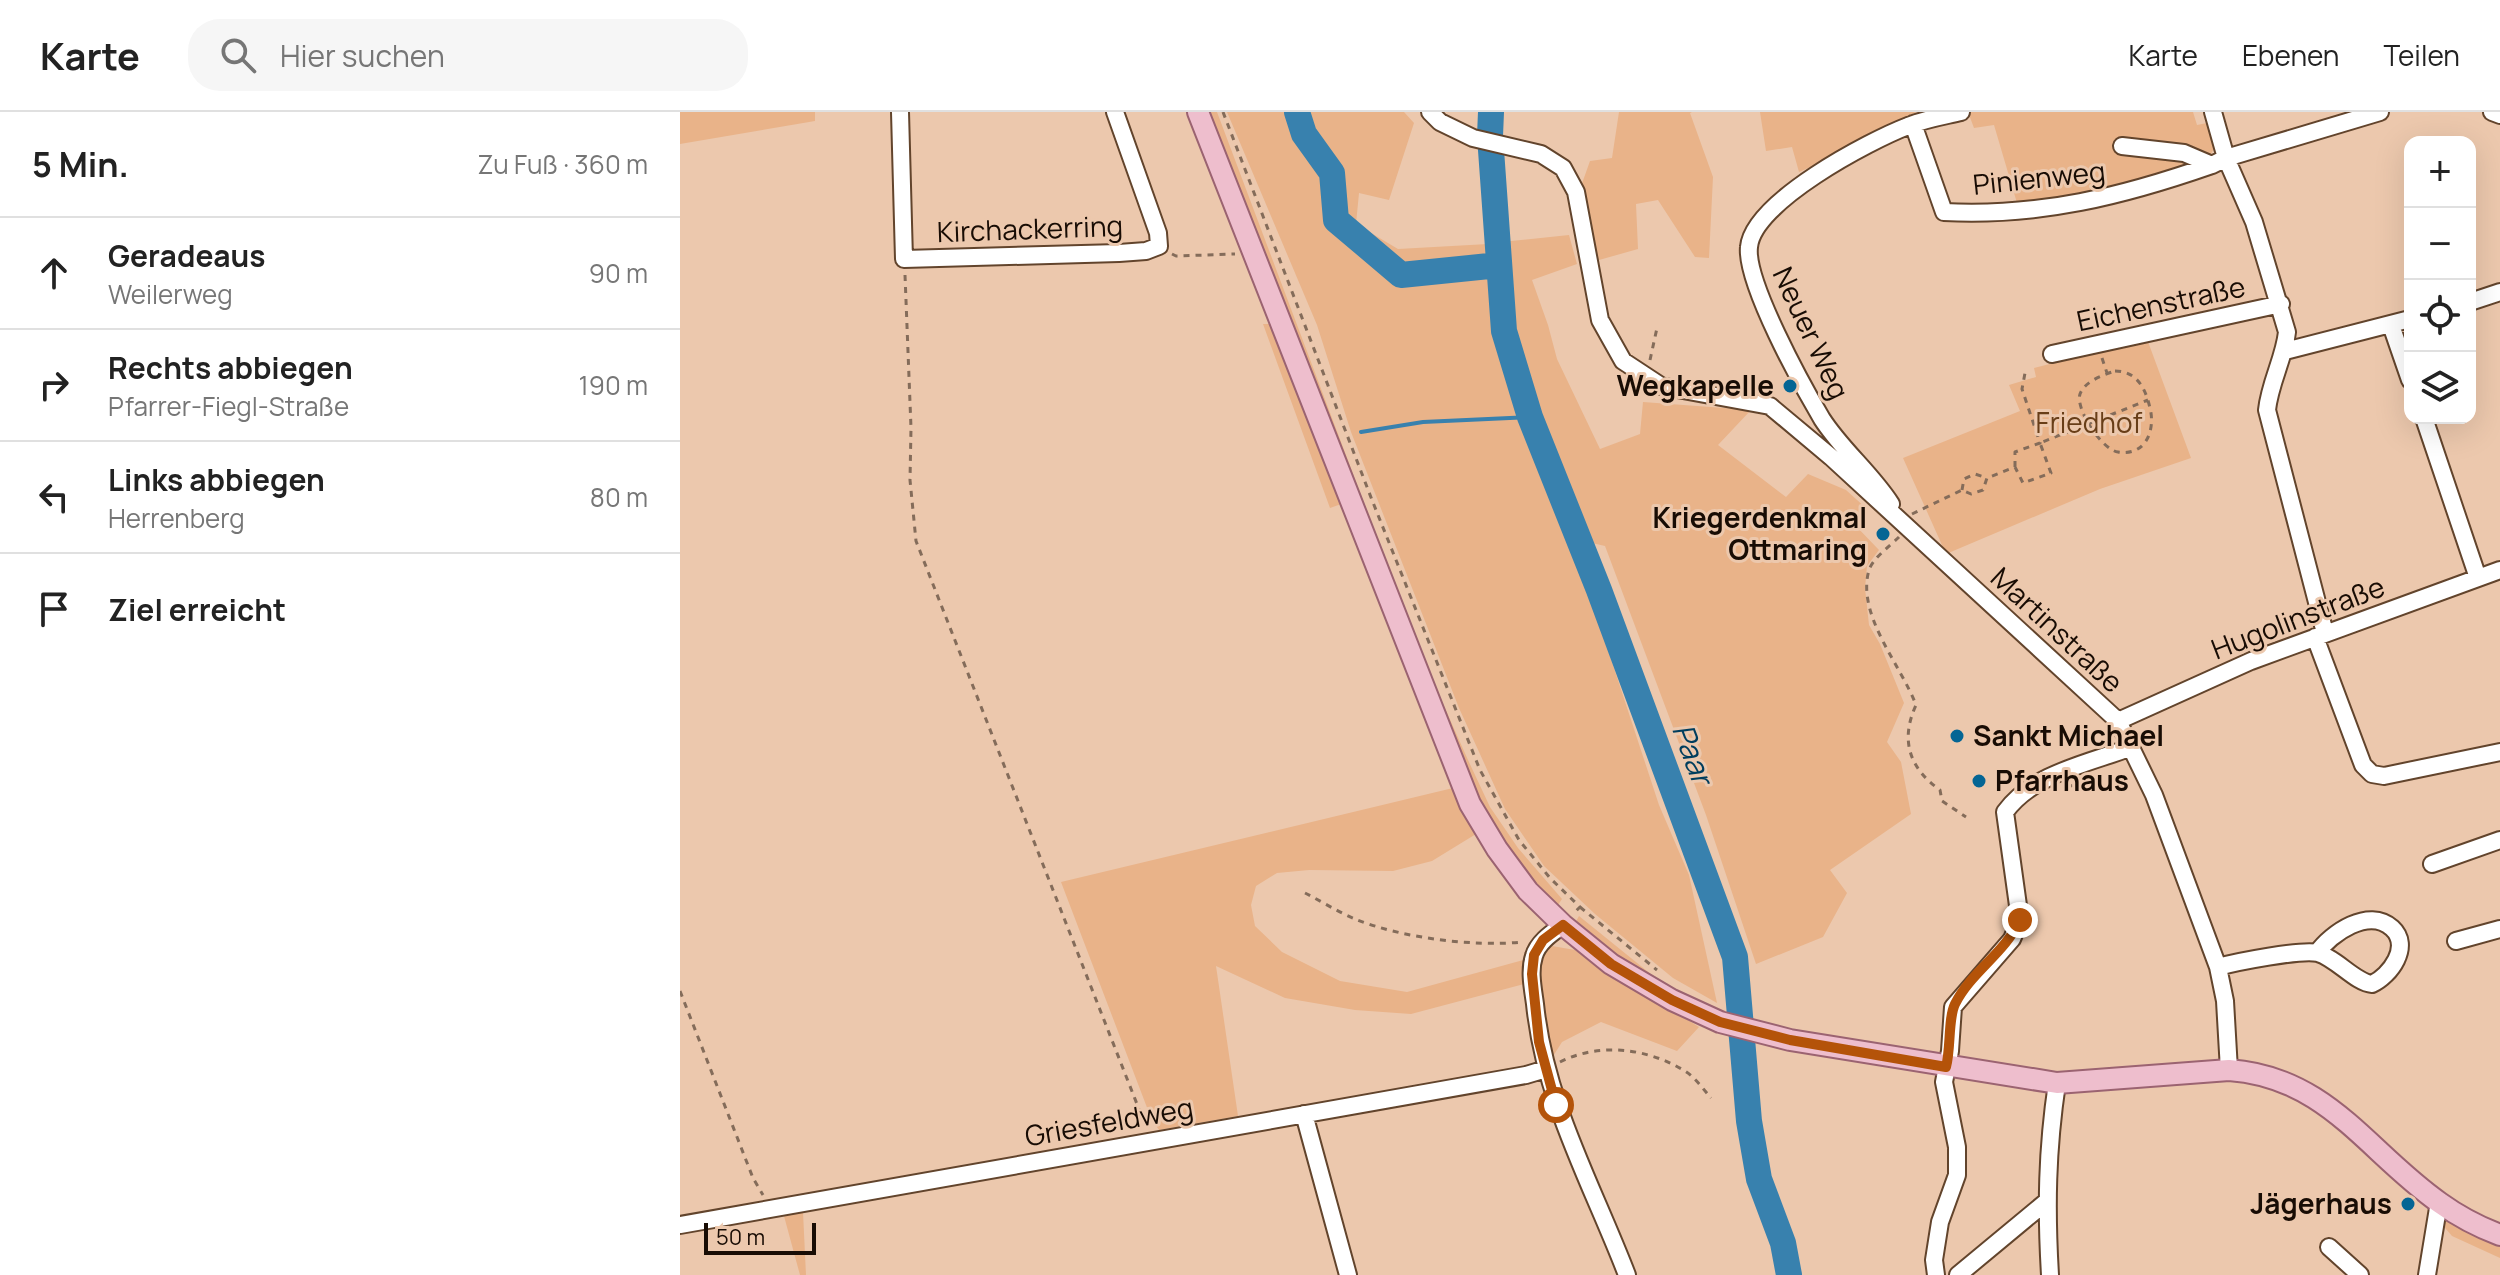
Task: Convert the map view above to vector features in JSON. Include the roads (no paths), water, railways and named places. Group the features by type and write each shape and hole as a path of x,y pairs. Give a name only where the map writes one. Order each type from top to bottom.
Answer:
{"main road":[{"path":"1198,112 1470,804 1497,849 1528,891 1563,925 1611,964 1672,1000 1720,1022 1790,1040 2057,1083 2229,1070 2252,1071 2276,1078 2316,1099 2354,1126 2439,1202 2500,1235"}],"street":[{"name":"Kirchackerring","path":"900,112 904,259 1119,253 1146,251 1159,246 1158,233 1115,112"},
{"name":"Martinstraße","path":"1430,112 1440,122 1473,138 1541,154 1563,168 1576,192 1600,320 1623,361 1661,386 1770,406 1831,457 2118,721 2154,795 2218,967 2225,1001 2229,1070"},
{"name":"Neuer Weg","path":"1904,525 1881,489 1824,421 1787,354 1758,290 1748,249 1753,231 1765,213 1785,195 1850,156 1913,124 1961,112"},
{"name":"Eichenstraße","path":"2213,112 2219,162 2254,222 2281,304 2287,332 2285,351 2271,387 2267,410 2320,635 2363,765 2372,774 2384,776 2500,752"},
{"path":"2122,146 2184,153 2219,162 2380,112"},
{"path":"2492,112 2500,115"},
{"name":"Pinienweg","path":"1913,124 1944,212 2059,207 2123,195 2219,162"},
{"path":"2476,300 2500,292"},
{"name":"Eichenstraße","path":"2052,354 2281,304"},
{"path":"2285,351 2404,321"},
{"path":"2391,325 2404,363"},
{"path":"2426,424 2478,578"},
{"name":"Hugolinstraße","path":"2118,721 2251,661 2500,570"},
{"path":"1936,1275 1934,1260 1940,1222 1957,1175 1957,1147 1944,1082 1953,1007 2012,939 2020,920 2005,812 2013,801 2040,781 2132,747"},
{"path":"2432,864 2500,840"},
{"path":"2218,967 2241,960 2317,953 2372,984 2389,972 2397,959 2399,938 2391,927 2382,922 2356,924 2338,930 2317,953"},
{"path":"1563,925 1543,940 1534,955 1532,974 1539,1042 1556,1105 1627,1275"},
{"path":"2456,941 2500,929"},
{"name":"Griesfeldweg","path":"680,1225 1546,1069"},
{"path":"2050,1275 2046,1202 2050,1127 2057,1083"},
{"path":"1304,1114 1348,1275"},
{"path":"1958,1275 2046,1202"},
{"path":"2427,1275 2439,1202"},
{"path":"2329,1247 2360,1275"}],"waterway":[{"name":"Paar","path":"1297,112 1304,134 1332,173 1336,220 1401,275 1499,265"},
{"name":"Paar","path":"1491,112 1490,136 1504,331 1530,417 1599,590 1735,957 1749,1121 1759,1179 1783,1243 1789,1275"},
{"path":"1361,432 1423,422 1530,417"}],"place":[{"name":"Wegkapelle","path":"1790,386"},
{"name":"Kriegerdenkmal Ottmaring","path":"1883,534"},
{"name":"Sankt Michael","path":"1957,736"},
{"name":"Pfarrhaus","path":"1979,781"},
{"name":"Jägerhaus","path":"2408,1204"}],"park label":[{"name":"Friedhof","path":"2089,423"}]}
